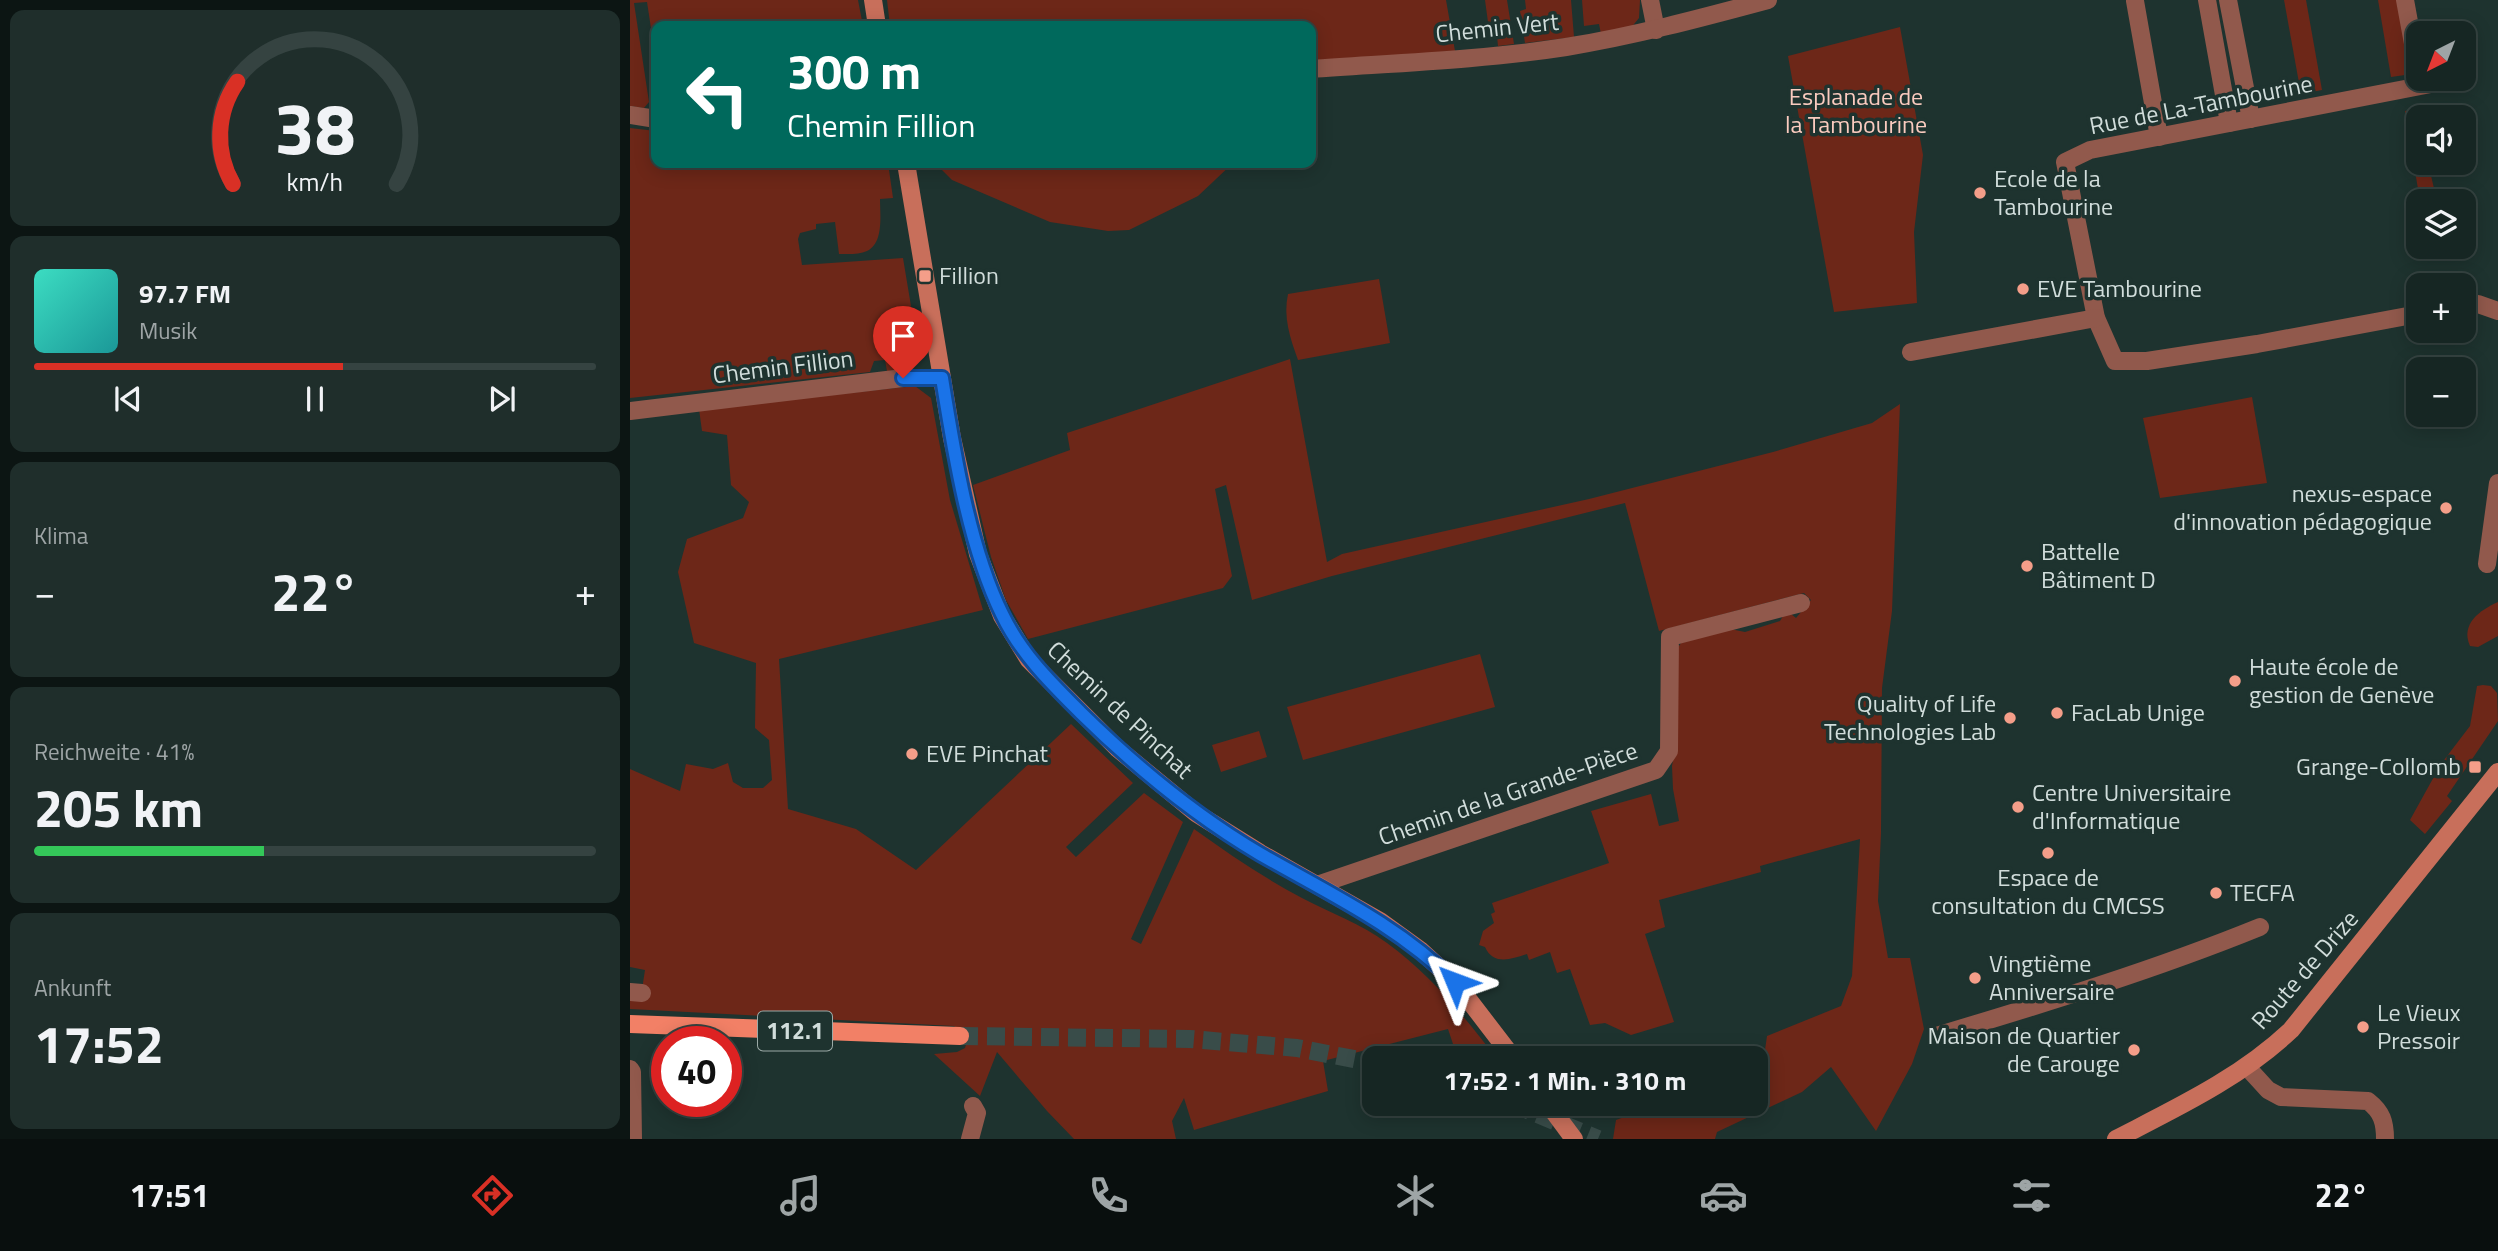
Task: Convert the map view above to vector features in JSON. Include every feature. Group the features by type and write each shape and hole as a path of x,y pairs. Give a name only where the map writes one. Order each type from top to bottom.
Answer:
{"main road":[{"name":"112.1","path":"630,1024 960,1037"}],"street":[{"path":"873,0 876,21"},
{"path":"1650,0 1656,30"},
{"name":"Chemin Vert","path":"1316,69 1566,47 1656,30 1768,0"},
{"path":"2207,0 2229,123"},
{"path":"2228,0 2251,119"},
{"path":"2405,0 2409,21"},
{"path":"2134,1 2159,137"},
{"name":"Rue de La-Tambourine","path":"2406,82 2251,119 2090,150 2065,162 2095,318 2115,361 2147,362 2406,316"},
{"path":"630,115 651,118"},
{"name":"Chemin de Pinchat","path":"907,168 955,452 978,554 1002,615 1030,660 1117,748 1196,813 1380,921 1420,950 1455,982 1504,1046"},
{"path":"2476,304 2498,311"},
{"path":"1911,352 2095,318"},
{"name":"Chemin Fillion","path":"630,411 903,378 942,378"},
{"path":"2487,564 2498,483"},
{"name":"Chemin de la Grande-Pièce","path":"1317,885 1656,770 1669,751 1670,637 1801,603"},
{"name":"Route de Drize","path":"2116,1139 2210,1090 2247,1067 2275,1045 2303,1017 2493,777 2498,764"},
{"path":"1936,1036 2116,981 2195,954 2260,927"},
{"path":"2247,1067 2268,1090 2281,1097 2368,1101 2382,1116 2385,1139"},
{"path":"630,1069 633,1139"},
{"path":"970,1139 977,1113 973,1107"},
{"path":"1557,1116 1574,1139"}],"green space":[{"path":"630,0 858,0 862,21 651,21 651,28 647,2 634,3 649,102 644,108 630,106"},
{"path":"887,0 1446,0 1455,51 1316,62 1316,21 889,21"},
{"path":"1485,0 1507,0 1514,44 1498,46 1497,36 1490,37"},
{"path":"1525,0 1571,0 1574,37 1525,43 1520,11 1526,9"},
{"path":"1582,0 1640,0 1639,18 1630,29 1601,34 1599,24 1584,26"},
{"path":"2284,0 2306,0 2322,90 2301,94"},
{"path":"2378,0 2399,0 2406,40 2406,75 2391,77"},
{"name":"Esplanade de la Tambourine","path":"1900,27 1923,155 1914,232 1917,303 1834,312 1788,56"},
{"path":"630,128 651,130 651,168 889,168 893,198 880,199 879,235 867,251 839,254 835,222 816,224 816,229 800,233 798,239 802,265 903,258 919,354 914,363 902,369 887,371 885,360 874,361 870,372 630,398"},
{"path":"940,168 1228,168 1198,196 1129,230 1108,231 1050,222 952,180"},
{"path":"2416,175 2431,175 2434,189 2418,189"},
{"path":"1379,279 1390,343 1298,360 1287,319 1288,294"},
{"path":"1290,359 1327,562 1342,554 1589,499 1773,452 1872,423 1900,404 1892,611 1882,688 1878,901 1888,958 1910,958 1924,1029 1912,1064 1876,1131 1831,1067 1802,1092 1768,1108 1767,1036 1841,1006 1852,976 1860,839 1760,866 1761,872 1659,900 1665,927 1645,934 1674,1022 1631,1035 1605,1023 1590,1025 1570,969 1557,973 1550,952 1529,960 1527,954 1503,960 1493,957 1485,947 1479,945 1483,931 1494,923 1492,903 1609,863 1591,811 1651,794 1659,826 1679,821 1672,766 1677,738 1677,649 1681,643 1730,629 1745,632 1780,621 1783,616 1791,614 1796,618 1811,600 1804,593 1659,631 1625,503 1332,576 1252,600 1226,485 1215,489 1232,576 1223,588 1028,639 1006,600 991,557 973,485 1070,450 1067,433"},
{"path":"915,386 931,398 950,500 983,610 779,659 788,809 856,829 916,870 1071,724 1133,783 1066,847 1076,857 1144,793 1183,822 1131,939 1141,944 1194,829 1274,882 1378,936 1432,982 1486,1046 1454,1046 1448,1029 1382,1046 1362,1046 1362,1051 1323,1061 1328,1091 1194,1130 1184,1098 1172,1121 1176,1139 1074,1139 997,1052 980,1096 934,1054 957,1052 965,1048 968,1037 954,1026 630,1009 630,995 641,996 645,970 630,967 630,769 680,791 686,764 713,769 728,763 733,782 743,788 763,788 772,780 769,740 755,728 756,663 694,643 678,572 687,539 743,518 749,502 731,485 727,435 702,431 699,409"},
{"path":"2252,397 2267,483 2160,498 2143,418"},
{"path":"2498,602 2498,636 2478,647 2470,646 2468,631 2473,619"},
{"path":"1480,654 1495,707 1303,760 1287,707"},
{"path":"2477,686 2491,686 2497,693 2498,721 2447,796 2452,801 2425,834 2410,820 2441,764 2470,726"},
{"path":"1259,731 1267,757 1221,772 1212,745"},
{"path":"1627,1116 1751,1116 1717,1132 1715,1139 1613,1139 1616,1120"}],"tunnel":[{"path":"960,1036 1190,1039 1297,1048 1362,1061"},
{"path":"1542,1116 1598,1139"}],"place":[{"name":"Ecole de la Tambourine","path":"1980,193"},
{"name":"Fillion","path":"925,276"},
{"name":"EVE Tambourine","path":"2023,289"},
{"name":"nexus-espace d'innovation pédagogique","path":"2446,508"},
{"name":"Battelle Bâtiment D","path":"2027,566"},
{"name":"Haute école de gestion de Genève","path":"2235,681"},
{"name":"FacLab Unige","path":"2057,713"},
{"name":"Quality of Life Technologies Lab","path":"2010,718"},
{"name":"EVE Pinchat","path":"912,754"},
{"name":"Grange-Collomb","path":"2475,767"},
{"name":"Centre Universitaire d'Informatique","path":"2018,807"},
{"name":"Espace de consultation du CMCSS","path":"2048,853"},
{"name":"TECFA","path":"2216,893"},
{"name":"Vingtième Anniversaire","path":"1975,978"},
{"name":"Le Vieux Pressoir","path":"2363,1027"},
{"name":"Maison de Quartier de Carouge","path":"2134,1050"}],"route":[{"path":"903,378 942,378 957,465 978,554 1002,615 1030,660 1117,748 1196,813 1380,921 1420,950 1455,982"}]}
